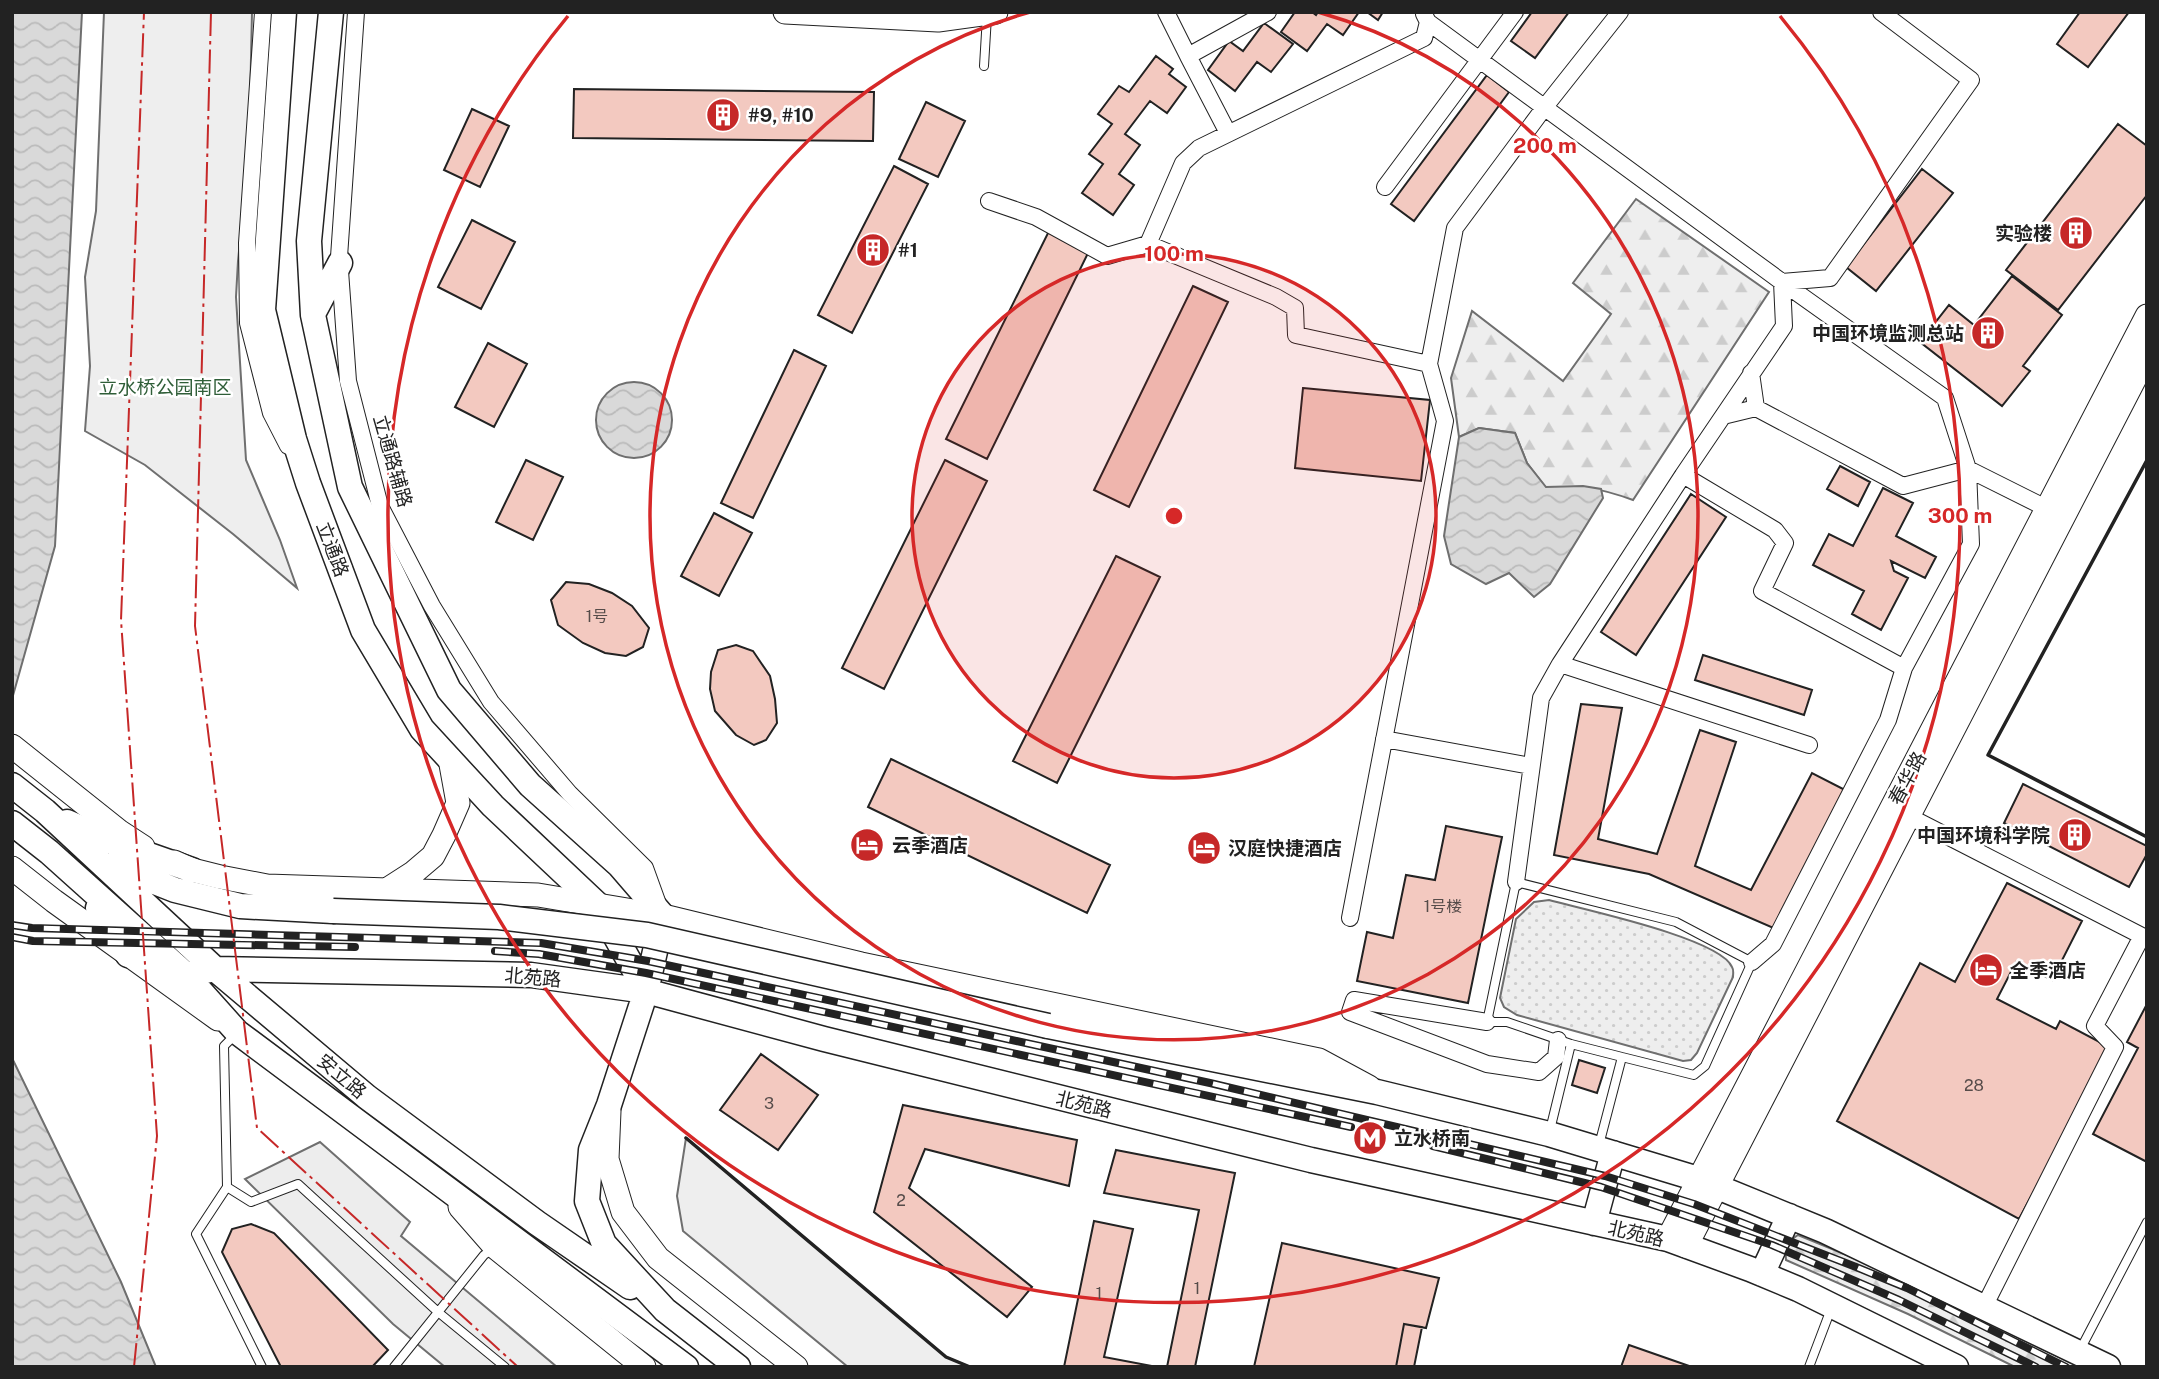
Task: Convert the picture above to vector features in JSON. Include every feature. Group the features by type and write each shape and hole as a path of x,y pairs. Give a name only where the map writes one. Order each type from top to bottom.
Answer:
{"main road":[{"name":"立通路","path":"284,12 262,310 294,439 308,483 363,630 422,729 493,806 598,905 646,991"},
{"name":"立通路","path":"331,12 309,241 313,314 350,487 449,690 530,785 619,865 663,916"},
{"path":"313,314 340,263"},
{"path":"12,785 45,811 112,842 192,870"},
{"name":"安立路","path":"45,811 215,969 368,1097 537,1223 665,1310 738,1367"},
{"name":"安立路","path":"12,823 49,852 186,975 237,1032 686,1367"},
{"path":"95,858 135,875 204,898 240,906 499,917 647,935 1048,1026 1377,1091 1549,1134 1707,1183 1789,1216 2108,1367"},
{"path":"81,881 128,955"},
{"name":"安立路","path":"663,916 646,991 609,1105 591,1150 587,1201 604,1244 665,1310"},
{"name":"北苑路","path":"186,975 215,969 531,975 646,991 824,1039 1311,1160 1677,1242 1762,1274 1956,1367"},
{"path":"1594,1223 1605,1150"},
{"path":"1762,1274 1789,1216"}],"street":[{"path":"263,12 247,243 248,323 271,413 308,483"},
{"name":"立通路辅路","path":"356,12 340,263 348,381 380,506 432,606 491,702 570,794 645,868 663,916"},
{"path":"785,12 937,20 992,13"},
{"path":"1166,12 1228,133"},
{"path":"1188,56 1268,12"},
{"path":"1385,187 1515,12"},
{"path":"1350,918 1445,421 1429,364 1455,228 1544,108 1620,12"},
{"path":"1782,282 1830,278 1971,80 1881,12"},
{"path":"1425,17 1544,108 1945,398 1968,468 1971,544 1903,668 1888,720 1773,944 1752,962"},
{"path":"1148,244 1183,163 1199,148 1424,38 1425,17"},
{"path":"989,201 1035,217 1107,256 1148,244 1276,297 1295,308 1297,335 1429,364"},
{"path":"1516,882 1541,698 1560,664 1683,475 1784,326 1782,282"},
{"name":"春华路","path":"1707,1183 1908,816 2056,513 2147,316"},
{"name":"春华路","path":"1677,1242 2056,513 2147,355"},
{"path":"1751,373 1756,408"},
{"path":"1723,416 1756,408 1903,486 1968,468 2056,513"},
{"path":"1683,475 1774,530 1784,543 1762,591 1903,668"},
{"path":"1560,664 1808,745"},
{"path":"1384,739 1531,766"},
{"path":"12,746 120,832 150,851 192,870 267,886 538,895 663,916 861,964 1320,1060 1377,1091"},
{"path":"385,891 433,856 444,835 458,803 450,759"},
{"path":"1908,816 2145,932 2095,1026 2115,1047 1984,1307"},
{"name":"安立路","path":"12,868 237,1032"},
{"path":"1487,1022 1354,1000 1350,1012 1487,1064 1539,1072 1556,1057 1564,1042"},
{"name":"安立路","path":"609,1105 607,1159 623,1212 658,1258 796,1367"},
{"name":"安立路","path":"434,1178 495,1247 644,1367"}],"lane":[{"path":"984,66 992,13"},
{"path":"1516,882 1676,922 1752,962 1704,1066 1694,1075 1564,1042 1507,1022 1487,1022 1516,882"},
{"path":"237,1032 224,1046 227,1187 196,1234 262,1367"},
{"path":"1549,1134 1564,1042"},
{"path":"1605,1150 1622,1058"},
{"path":"227,1187 251,1202 298,1184 438,1312 505,1367"},
{"path":"2079,1353 2147,1222"},
{"path":"394,1367 484,1255 495,1247"},
{"path":"1809,1367 1832,1306"}],"green space":[{"name":"立水桥公园南区","path":"104,12 252,12 249,150 236,297 246,460 297,588 145,465 85,431 90,366 85,277 96,211"},
{"path":"1636,199 1769,292 1633,500 1590,488 1546,488 1527,463 1515,433 1479,428 1459,437 1451,378 1472,311 1563,381 1611,314 1573,283"},
{"path":"1549,900 1677,935 1722,956 1732,967 1733,977 1697,1053 1691,1060 1683,1061 1517,1015 1504,1007 1500,998 1516,919 1534,902"},
{"path":"686,1138 946,1357 970,1367 848,1367 683,1231 677,1196"},
{"path":"1798,1235 1866,1263 2080,1367 2015,1367 1908,1314 1786,1260 1785,1244"}],"shaded area":[{"path":"320,1142 410,1222 401,1236 557,1367 445,1367 393,1324 245,1179"}],"water":[{"path":"12,12 82,12 55,546 12,699"},
{"path":"634,382 648,385 661,393 669,406 672,420 669,434 661,447 648,455 634,458 620,455 607,447 599,434 596,420 599,406 607,393 620,385"},
{"path":"1479,428 1515,433 1527,463 1546,487 1583,486 1601,489 1603,498 1550,584 1534,597 1509,573 1486,584 1451,564 1444,536 1459,437"},
{"path":"12,1058 121,1282 156,1367 12,1367"}],"building":[{"path":"1295,12 1312,12 1316,15 1318,12 1359,12 1343,35 1327,24 1307,51 1281,32"},
{"path":"1367,12 1383,12 1378,20"},
{"path":"1532,12 1569,12 1535,58 1511,41"},
{"path":"2080,12 2129,12 2088,67 2057,44"},
{"path":"1264,23 1293,44 1271,72 1257,62 1235,91 1208,70 1229,41 1243,51"},
{"path":"1156,56 1173,69 1169,74 1186,87 1167,113 1150,101 1125,134 1140,145 1119,174 1134,185 1113,215 1082,193 1103,164 1089,154 1112,124 1098,114 1119,86 1129,92"},
{"path":"1487,75 1509,92 1414,221 1391,204"},
{"name":"#9, #10","path":"574,89 874,92 873,141 573,138"},
{"path":"926,102 965,121 938,177 899,159"},
{"path":"472,109 509,126 480,187 444,170"},
{"name":"实验楼","path":"2118,124 2147,146 2147,195 2058,310 2006,270"},
{"name":"#1","path":"894,166 928,184 852,333 818,315"},
{"path":"1922,169 1953,193 1876,291 1846,267"},
{"path":"472,220 515,242 481,309 438,287"},
{"path":"1050,229 1090,249 987,459 946,439"},
{"name":"中国环境监测总站","path":"2012,276 2062,315 2023,366 2030,371 2002,406 1920,342 1949,305 1974,325"},
{"path":"1193,286 1228,302 1129,507 1094,490"},
{"path":"488,343 527,364 494,427 455,407"},
{"path":"794,350 826,366 753,518 721,503"},
{"path":"1303,388 1430,400 1421,481 1295,468"},
{"path":"526,460 563,477 533,540 496,522"},
{"path":"945,460 987,481 884,689 842,668"},
{"path":"1840,466 1870,482 1858,506 1827,489"},
{"path":"1883,488 1913,503 1896,536 1936,557 1925,578 1891,561 1894,571 1908,578 1881,630 1852,614 1864,591 1813,565 1829,534 1853,546"},
{"path":"1691,494 1726,517 1636,655 1601,632"},
{"path":"714,513 752,533 719,596 681,576"},
{"path":"1116,556 1160,577 1057,783 1013,761"},
{"path":"566,582 589,584 612,593 632,606 649,628 643,647 626,656 605,653 583,643 558,625 551,600"},
{"path":"736,645 753,651 770,676 775,699 777,723 766,740 754,745 736,735 715,711 710,689 711,672 718,650"},
{"path":"1703,655 1812,690 1804,715 1695,680"},
{"path":"1581,704 1622,708 1598,839 1657,854 1700,730 1736,742 1695,866 1751,890 1812,773 1847,791 1778,930 1649,874 1554,855"},
{"path":"891,759 1110,865 1087,913 868,807"},
{"name":"中国环境科学院","path":"2023,784 2147,846 2147,854 2129,887 2004,823"},
{"path":"1446,826 1502,837 1468,1003 1357,981 1367,932 1393,938 1406,875 1435,880"},
{"path":"2007,883 2082,921 2052,980 2016,962 1997,999 2056,1029 2060,1021 2111,1048 2019,1219 1837,1121 1920,963 1955,982"},
{"path":"2147,1004 2147,1162 2093,1134 2138,1048 2127,1042"},
{"path":"761,1054 818,1095 778,1150 720,1110"},
{"path":"1579,1060 1605,1068 1597,1093 1572,1085"},
{"path":"903,1105 1077,1140 1069,1186 925,1149 909,1188 1032,1287 1007,1317 874,1212"},
{"path":"1116,1150 1235,1173 1195,1367 1167,1367 1199,1210 1104,1193"},
{"path":"1094,1221 1133,1229 1104,1357 1157,1367 1064,1367"},
{"path":"251,1224 274,1233 388,1350 372,1367 281,1367 222,1252 232,1229"},
{"path":"1282,1243 1439,1278 1426,1328 1404,1324 1396,1367 1254,1367"},
{"path":"1404,1324 1422,1327 1414,1367 1396,1367"},
{"path":"1629,1345 1692,1367 1621,1367"}],"railway":[{"path":"12,925 32,928 541,943 648,961 1210,1083 1605,1176 1694,1204 1907,1288 2066,1367"},
{"path":"12,937 33,941 355,947"},
{"path":"495,951 539,954 646,973 1351,1127"},
{"path":"1433,1146 1601,1187 1772,1245 1899,1300 2036,1367"}],"wall":[{"path":"2147,460 1988,755 2147,837"},
{"path":"686,1138 946,1357 970,1367"}],"power":[{"path":"134,1367 157,1136 121,620 144,12"},
{"path":"211,12 195,626 257,1128 518,1367"}],"place":[{"name":"#9, #10","path":"723,115"},
{"name":"实验楼","path":"2076,233"},
{"name":"#1","path":"873,250"},
{"name":"中国环境监测总站","path":"1988,333"},
{"name":"中国环境科学院","path":"2075,835"},
{"name":"云季酒店","path":"867,845"},
{"name":"汉庭快捷酒店","path":"1204,848"},
{"name":"全季酒店","path":"1986,970"},
{"name":"立水桥南","path":"1370,1138"}]}
